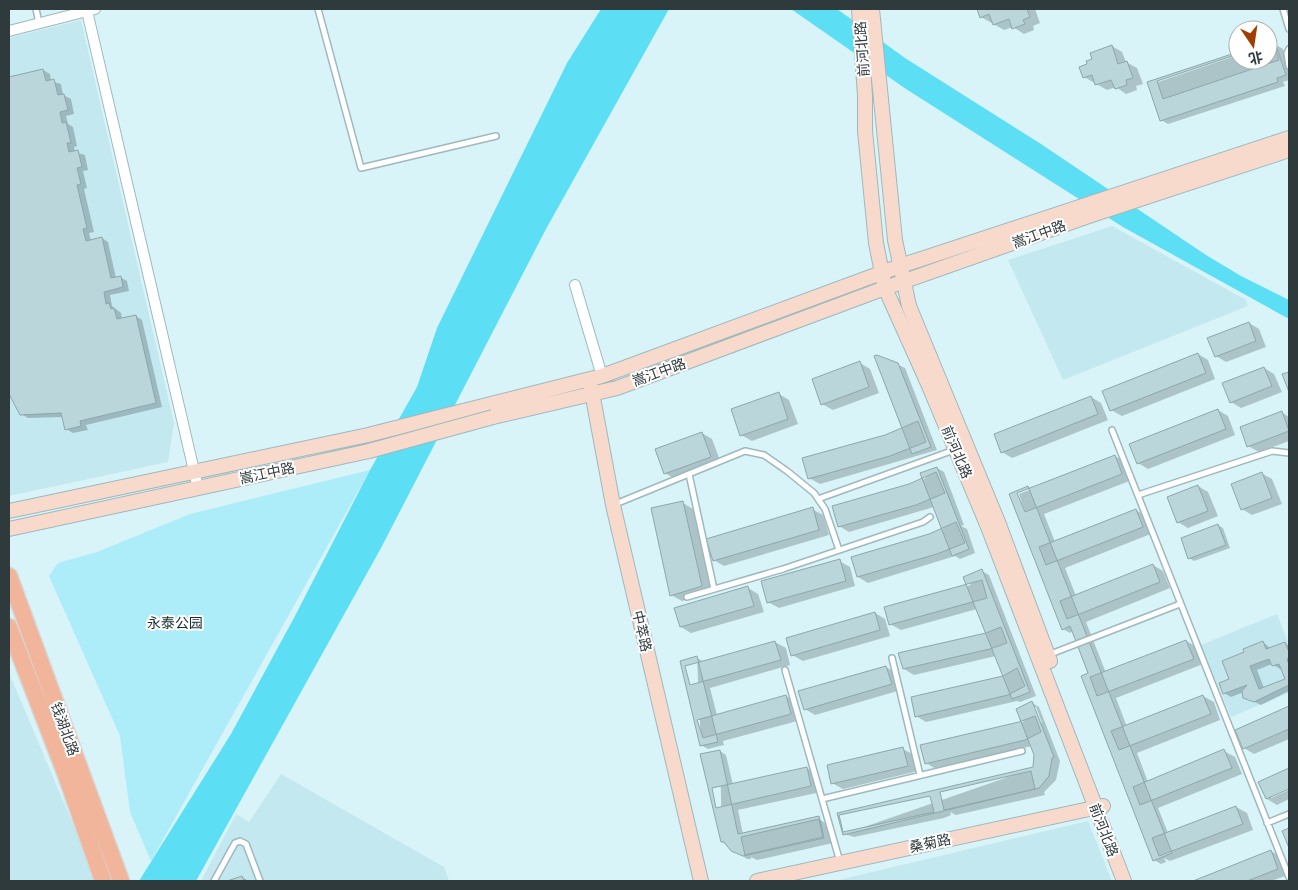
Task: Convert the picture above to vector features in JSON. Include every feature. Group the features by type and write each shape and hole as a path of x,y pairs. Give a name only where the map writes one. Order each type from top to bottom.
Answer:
{"main road":[{"name":"前河北路","path":"866,12 865,131 876,243 885,288 956,450 1099,806 1133,881"},
{"name":"前河北路","path":"866,12 880,105 900,266 909,306 998,522 1048,655 1124,881"},
{"name":"嵩江中路","path":"9,529 369,451 595,378 900,266 1085,211 1166,184 1289,138"},
{"name":"嵩江中路","path":"1166,184 1289,150"},
{"name":"嵩江中路","path":"9,511 368,435 617,388 903,282 1085,211"},
{"name":"中萃路","path":"595,378 592,394 612,505 700,881"},
{"name":"钱湖北路","path":"9,576 121,881"},
{"name":"钱湖北路","path":"9,627 66,775 102,881"},
{"name":"桑菊路","path":"757,881 1099,806"}],"street":[{"path":"9,31 91,10 198,488"},
{"path":"575,285 595,378"}],"lane":[{"path":"36,9 39,23"},
{"path":"318,9 361,168 496,136"},
{"path":"1283,9 1289,29"},
{"path":"1289,49 1287,53 1289,66"},
{"path":"1112,430 1289,877"},
{"path":"818,498 956,450"},
{"path":"1138,495 1272,451 1289,453"},
{"path":"612,505 745,452 764,456 787,471 818,498 825,509 839,550"},
{"path":"689,474 714,590"},
{"path":"687,597 839,550 923,522 930,517"},
{"path":"1048,655 1180,604"},
{"path":"892,658 920,776"},
{"path":"785,670 840,863"},
{"path":"822,799 1022,751"},
{"path":"1268,823 1289,814"},
{"path":"214,881 235,843 240,841 246,844 260,881"}],"shaded area":[{"path":"81,20 174,423 168,462 9,496 9,38"},
{"path":"1112,226 1246,300 1248,306 1063,380 1008,260"},
{"path":"1277,614 1289,645 1289,693 1231,717 1201,645"},
{"path":"9,673 97,881 9,881"},
{"path":"281,774 444,867 449,881 201,881 236,814 249,822"},
{"path":"1088,821 1112,881 834,881"}],"green space":[{"name":"永泰公园","path":"370,470 151,861 130,812 120,736 49,576 58,563 97,552 190,514"}],"water":[{"path":"601,9 669,9 546,229 381,548 196,881 139,881 231,734 295,616 370,470 417,387 437,328 567,63"},
{"path":"791,9 837,9 905,58 1041,144 1206,255 1241,276 1289,300 1289,319 1123,227 906,89"}],"building":[{"path":"977,9 1027,9 1030,17 1023,20 1025,24 1012,29 1009,19 993,25 989,14 980,18"},
{"path":"1112,45 1118,64 1127,61 1133,78 1126,80 1127,85 1115,89 1111,80 1095,85 1092,75 1083,78 1079,67 1087,64 1086,61 1092,59 1090,53"},
{"path":"1278,52 1286,75 1277,78 1278,82 1160,121 1147,82 1228,55 1228,70 1278,70"},
{"path":"1228,57 1228,70 1249,70 1163,99 1157,81"},
{"path":"43,69 46,81 54,79 58,95 64,94 68,110 60,112 62,123 66,122 71,143 67,143 69,152 78,150 82,167 77,168 81,184 77,185 87,228 83,229 86,241 102,237 111,278 121,276 123,287 104,292 106,304 109,303 111,309 114,308 117,319 136,315 156,403 80,421 81,426 65,430 61,413 20,415 9,394 9,77"},
{"path":"1249,322 1256,341 1215,357 1207,338"},
{"path":"1198,353 1206,373 1110,411 1102,391"},
{"path":"877,355 898,363 931,447 912,454 874,356"},
{"path":"860,361 869,387 821,405 812,379"},
{"path":"1264,367 1272,386 1230,403 1222,383"},
{"path":"1289,372 1289,392 1282,374"},
{"path":"779,392 788,419 740,436 731,409"},
{"path":"1091,396 1098,414 1001,453 994,434"},
{"path":"1218,409 1226,429 1137,464 1129,444"},
{"path":"1282,411 1289,431 1247,447 1240,427"},
{"path":"918,421 926,442 890,456 808,479 802,458 885,435"},
{"path":"702,432 711,457 664,474 655,449"},
{"path":"1115,455 1122,474 1025,512 1017,493"},
{"path":"937,467 969,549 952,556 920,473"},
{"path":"936,472 945,493 916,505 838,527 832,506 909,484"},
{"path":"1262,472 1272,498 1241,510 1231,484"},
{"path":"1198,485 1208,511 1177,523 1167,497"},
{"path":"1028,486 1172,853 1153,861 1081,676 1088,673 1070,626 1062,630 1009,494"},
{"path":"683,501 702,586 670,596 651,508"},
{"path":"813,507 819,530 713,561 706,539"},
{"path":"1136,509 1143,527 1046,565 1039,547"},
{"path":"956,522 965,543 937,554 857,577 851,557 929,534"},
{"path":"1218,524 1226,545 1188,559 1181,538"},
{"path":"840,559 846,581 767,603 761,581"},
{"path":"1153,564 1160,582 1067,619 1060,601"},
{"path":"982,569 1030,692 1012,699 963,577"},
{"path":"982,580 987,598 889,625 884,607"},
{"path":"748,586 754,606 680,627 674,608"},
{"path":"875,612 880,630 791,656 786,638"},
{"path":"1001,627 1007,643 990,649 903,669 898,653 986,633"},
{"path":"1186,640 1194,659 1097,696 1090,677"},
{"path":"775,641 781,660 690,685 685,666"},
{"path":"1263,641 1266,649 1285,642 1289,652 1289,658 1287,659 1289,665 1289,685 1254,702 1243,698 1242,691 1247,685 1223,694 1219,683 1229,679 1222,661 1244,652 1243,649","holes":["1269,659 1272,666 1279,664 1285,679 1259,689 1250,666"]},
{"path":"697,656 718,742 700,746 680,661"},
{"path":"886,666 892,684 804,710 798,691"},
{"path":"1017,668 1025,686 1008,695 915,717 911,697 1003,676"},
{"path":"786,695 791,714 703,738 697,720"},
{"path":"1203,695 1211,714 1119,750 1111,731"},
{"path":"1032,701 1054,757 1052,758 1049,776 1039,788 843,835 837,813 1033,767 1034,755 1016,709"},
{"path":"1289,706 1289,729 1243,749 1235,730"},
{"path":"1035,716 1041,732 1025,740 925,764 920,745 1019,722"},
{"path":"903,747 908,766 831,784 827,765"},
{"path":"1224,749 1232,768 1140,805 1133,787"},
{"path":"720,750 738,834 819,816 824,838 743,856 731,851 724,842 721,842 700,754"},
{"path":"807,767 811,786 716,808 712,788"},
{"path":"1289,768 1289,789 1266,799 1258,782"},
{"path":"1031,771 1035,789 944,810 940,792"},
{"path":"930,796 934,812 843,832 839,815"},
{"path":"1236,806 1243,824 1159,856 1152,838"},
{"path":"819,819 823,837 745,855 741,837"},
{"path":"1289,828 1289,848 1282,831"},
{"path":"1271,850 1278,869 1247,881 1193,881"},
{"path":"242,876 244,881 227,881"}]}
